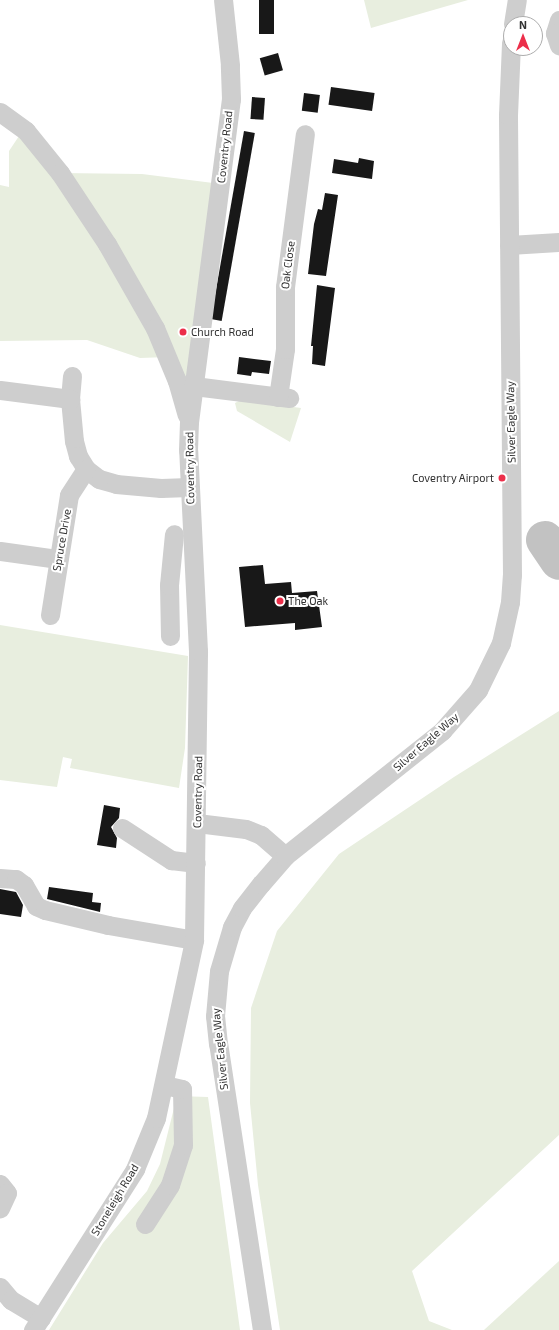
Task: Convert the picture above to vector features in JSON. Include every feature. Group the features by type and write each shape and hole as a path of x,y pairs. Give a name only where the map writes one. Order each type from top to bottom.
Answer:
{"street":[{"name":"Coventry Road","path":"194,940 199,727 196,601 189,487 189,422 231,99 230,65 223,0"},
{"path":"514,16 517,0"},
{"path":"559,20 555,33 559,45"},
{"name":"Silver Eagle Way","path":"262,1330 224,1088 215,1016 216,992 224,949 242,908 285,856 442,731 478,690 501,643 510,602 512,575 508,115 510,56"},
{"path":"0,112 26,131 60,173 108,244 142,302 163,344 177,381 189,422"},
{"name":"Oak Close","path":"194,386 283,398 285,287 305,134"},
{"path":"509,245 559,242"},
{"path":"72,376 70,399 76,448 86,469 99,478 116,484 161,488 189,487"},
{"path":"0,390 70,399"},
{"name":"Spruce Drive","path":"50,615 69,495 86,469"},
{"path":"170,636 171,599 169,585 174,534"},
{"path":"0,550 58,559"},
{"path":"171,599 196,601"},
{"path":"197,824 246,829 261,835 285,856"},
{"path":"122,828 171,860 196,863"},
{"path":"0,878 16,879 24,885 36,906 45,910 108,925 194,940"},
{"name":"Stoneleigh Road","path":"37,1324 135,1169 156,1118 194,940"},
{"path":"145,1224 170,1185 183,1145 182,1089 164,1084"},
{"path":"0,1184 7,1193 0,1208"},
{"path":"4,1294 37,1324"}],"green space":[{"path":"364,0 468,0 371,28"},
{"path":"19,136 60,173 142,174 221,184 189,422 168,357 140,358 87,340 0,341 0,185 9,187 9,151"},
{"path":"241,400 301,408 290,442 237,411 235,403"},
{"path":"0,625 188,656 185,748 179,788 70,768 72,759 63,757 57,787 0,780"},
{"path":"559,711 559,1135 412,1271 429,1321 452,1330 280,1330 258,1185 250,1103 251,1008 277,931 339,854 454,777"},
{"path":"177,1096 208,1097 240,1330 49,1330 103,1243 147,1191 160,1164"},
{"path":"559,1261 559,1330 484,1330"}],"building":[{"path":"259,0 274,0 274,34 259,34"},
{"path":"278,53 283,70 265,76 260,58"},
{"path":"331,87 375,93 372,111 328,105"},
{"path":"304,93 320,95 318,113 302,111"},
{"path":"252,97 265,98 263,120 250,119"},
{"path":"244,131 255,133 222,321 211,319"},
{"path":"359,158 374,161 372,179 332,173 334,159 358,163"},
{"path":"325,193 338,195 326,276 308,274 314,224 318,209 322,210"},
{"path":"317,285 335,288 325,366 312,364 313,346 311,346"},
{"path":"239,357 271,361 269,374 252,372 251,376 237,374"},
{"name":"The Oak","path":"263,565 265,584 291,582 292,593 317,591 322,627 295,630 295,623 245,627 239,567"},
{"path":"104,805 120,808 119,818 111,827 117,838 116,848 97,845"},
{"path":"49,887 93,893 92,902 101,903 100,912 47,899"},
{"path":"0,889 16,892 23,905 21,917 0,914"}],"taxiway":[{"path":"545,540 559,561"}],"place":[{"name":"Church Road","path":"183,332"},
{"name":"Coventry Airport","path":"502,478"},
{"name":"The Oak","path":"280,601"}]}
